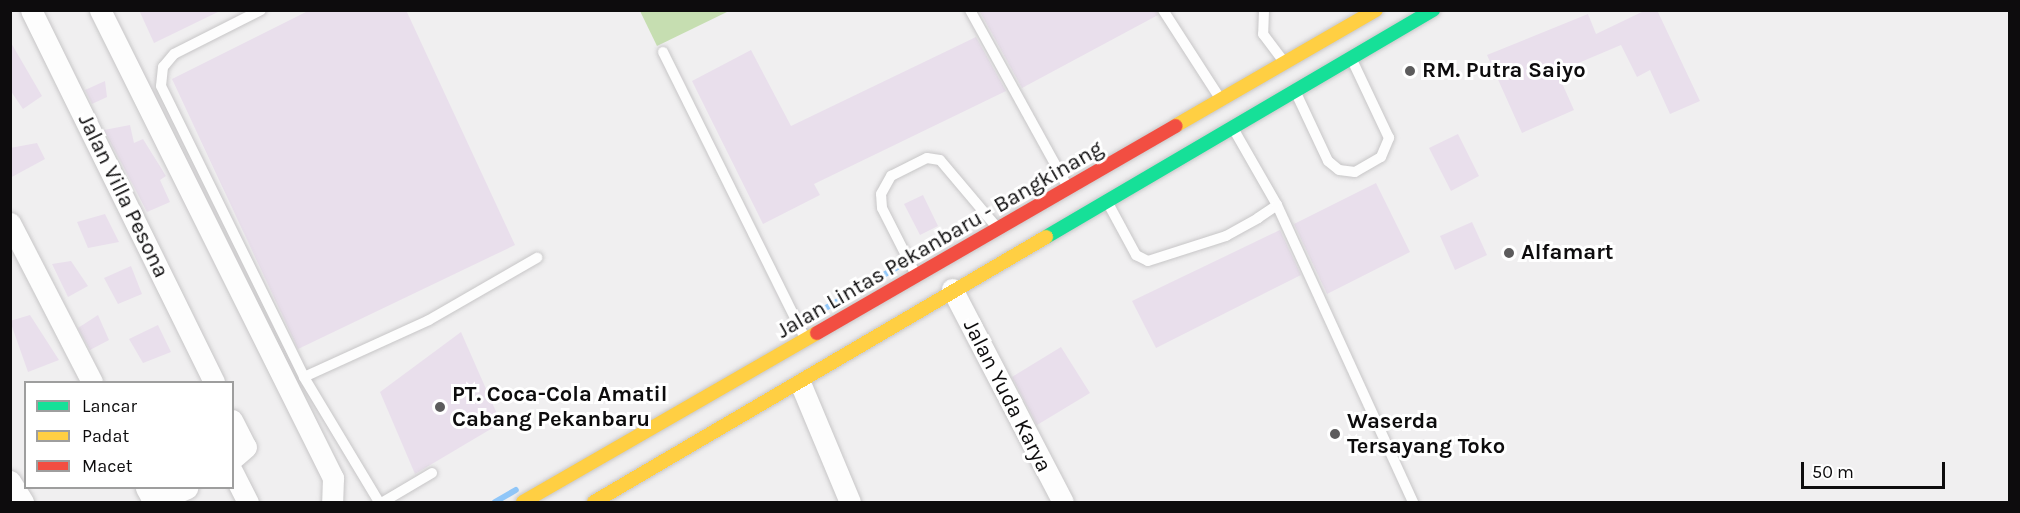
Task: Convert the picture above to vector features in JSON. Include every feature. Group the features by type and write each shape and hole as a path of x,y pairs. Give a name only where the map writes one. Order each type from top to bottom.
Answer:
{"highway":[{"name":"Jalan Lintas Pekanbaru - Bangkinang","path":"523,502 678,418 915,273 1222,102 1376,10"},
{"path":"594,502 698,446 801,385 952,289 1433,10"},
{"path":"678,418 698,446"}],"street":[{"name":"Jalan Villa Pesona","path":"31,10 214,381"},
{"path":"100,10 333,478 332,502"},
{"path":"10,223 91,381"},
{"name":"Jalan Yuda Karya","path":"952,289 1063,502"},
{"path":"801,385 850,502"},
{"path":"234,424 246,447 234,457"},
{"path":"234,475 248,502"},
{"path":"10,481 23,502"},
{"path":"147,489 150,495 166,497 185,489"}],"lane":[{"path":"261,10 174,54 163,67 161,86 304,377 381,502 432,474"},
{"path":"970,10 1021,112 1069,189"},
{"path":"1163,10 1222,102"},
{"path":"1264,10 1263,34 1286,64"},
{"path":"663,52 807,341"},
{"path":"1295,90 1328,161 1339,170 1354,172 1381,157 1389,138 1351,59"},
{"path":"1232,127 1277,205 1413,502"},
{"path":"915,273 882,208 881,194 891,176 927,158 940,160 998,228"},
{"path":"1107,201 1136,255 1148,261 1226,236 1277,205"},
{"path":"304,377 429,320 537,258"}],"green space":[{"path":"640,11 729,11 657,46"}],"building":[{"path":"139,10 222,10 154,43"},
{"path":"310,10 406,10 515,245 298,349 172,79"},
{"path":"979,10 1156,10 1158,15 1022,88"},
{"path":"1646,10 1657,10 1700,101 1670,114 1650,70 1637,77 1621,45 1557,72 1574,110 1522,133 1487,55 1588,14 1596,34"},
{"path":"976,37 1006,91 814,184 820,195 763,224 692,81 751,50 791,126"},
{"path":"10,41 42,96 23,109 10,90"},
{"path":"105,81 107,97 92,104 85,90"},
{"path":"130,125 134,143 143,139 166,176 160,180 170,202 147,212 104,130"},
{"path":"1458,134 1479,176 1451,191 1429,148"},
{"path":"37,143 45,159 10,178 10,148"},
{"path":"1376,183 1410,252 1327,294 1294,224"},
{"path":"923,195 938,226 920,235 904,204"},
{"path":"105,214 119,242 88,248 77,222"},
{"path":"1472,222 1487,255 1455,270 1440,236"},
{"path":"1280,230 1301,275 1156,348 1132,301"},
{"path":"71,261 88,286 68,297 52,264"},
{"path":"131,266 142,294 118,304 104,278"},
{"path":"30,315 59,360 28,372 10,321"},
{"path":"98,315 109,340 90,350 78,328"},
{"path":"158,325 171,352 143,363 129,339"},
{"name":"PT. Coca-Cola Amatil Cabang Pekanbaru","path":"461,332 501,423 415,474 380,392"},
{"path":"1061,347 1090,393 1037,425 1012,377"}],"waterway":[{"path":"922,252 934,246"},
{"path":"810,317 901,265"},
{"path":"495,502 516,490"}],"traffic: fast":[{"path":"1046,237 1433,10"}],"traffic: slow":[{"path":"1175,126 1376,10"},
{"path":"594,502 1046,237"},
{"path":"523,502 817,333"}],"traffic: jam":[{"path":"817,333 1175,126"}],"place":[{"name":"RM. Putra Saiyo","path":"1410,71"},
{"name":"Alfamart","path":"1509,253"},
{"name":"PT. Coca-Cola Amatil Cabang Pekanbaru","path":"440,407"},
{"name":"Waserda Tersayang Toko","path":"1335,434"}]}
